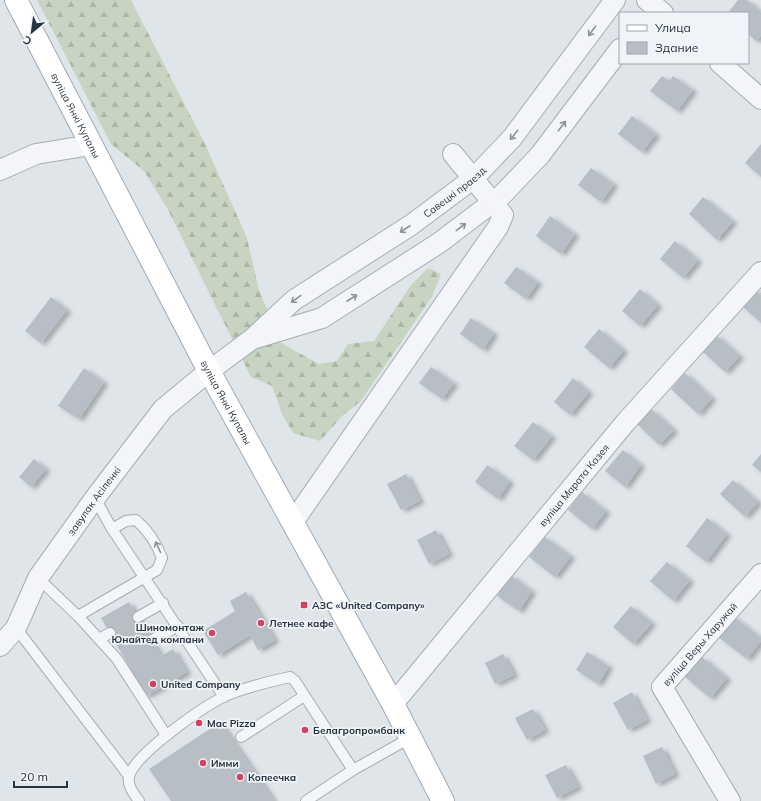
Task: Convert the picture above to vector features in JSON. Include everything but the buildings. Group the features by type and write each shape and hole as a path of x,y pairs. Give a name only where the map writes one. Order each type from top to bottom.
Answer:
{"main road":[{"name":"вуліца Янкі Купалы","path":"16,0 208,371 393,704 443,801"}],"street":[{"name":"Савецкі праезд","path":"208,371 252,339 294,300 411,225 474,178 512,138 615,0"},
{"name":"Савецкі праезд","path":"252,339 322,318 439,243 498,208 540,156 619,50"},
{"path":"721,64 761,99"},
{"path":"0,170 36,154 91,145"},
{"path":"453,154 498,208"},
{"name":"Савецкі праезд","path":"293,522 498,227 498,208"},
{"name":"вуліца Марата Казея","path":"393,704 625,423 761,272"},
{"name":"завулак Асіпенкі","path":"0,646 16,628 38,578 95,498 163,409 208,371"},
{"name":"вуліца Веры Харужай","path":"730,801 662,686 761,574"}],"lane":[{"path":"95,498 112,529 163,603 224,697"},
{"path":"78,616 146,578 157,570 162,558 157,543 147,530 136,520 126,521 112,529"},
{"path":"38,578 78,616 99,639 120,657 166,735"},
{"path":"138,617 163,603"},
{"path":"152,640 178,626"},
{"path":"16,628 129,776"},
{"path":"99,639 110,633"},
{"path":"139,801 129,785 129,776 138,764 166,735 224,697 253,686 290,677 295,681 354,770"},
{"path":"241,737 304,696"},
{"path":"306,801 354,770 410,738"}],"green space":[{"path":"37,0 131,0 206,146 247,238 259,290 281,343 319,364 337,361 348,344 374,341 411,285 428,268 441,274 431,298 361,401 342,416 320,441 293,433 282,414 272,386 251,377 167,208 144,171 111,144"}],"place":[{"name":"АЗС «United Company»","path":"304,605"},
{"name":"Летнее кафе","path":"261,623"},
{"name":"Шиномонтаж Юнайтед компани","path":"212,633"},
{"name":"United Company","path":"153,684"},
{"name":"Mac Pizza","path":"199,723"},
{"name":"Белагропромбанк","path":"305,730"},
{"name":"Имми","path":"203,763"},
{"name":"Копеечка","path":"240,777"}]}
